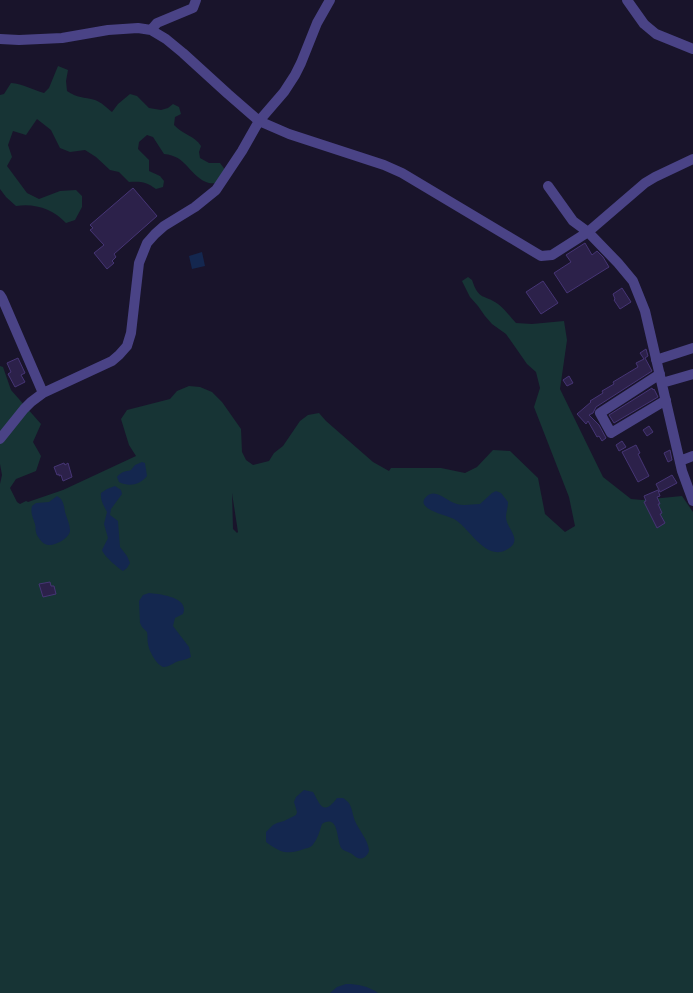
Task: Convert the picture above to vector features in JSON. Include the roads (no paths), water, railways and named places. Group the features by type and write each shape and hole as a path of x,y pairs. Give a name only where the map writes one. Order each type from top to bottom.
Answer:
{"street":[{"path":"151,30 157,24 193,8 196,0"},
{"path":"0,439 24,409 43,393 112,361 127,346 131,333 139,263 147,243 164,226 195,207 216,190 234,164 259,121 284,92 295,75 317,23 330,0"},
{"path":"627,0 644,24 656,34 693,49"},
{"path":"0,39 62,38 108,30 138,28 151,30 183,52 259,121 289,134 384,165 402,173 541,256 552,255 588,232 645,183 693,159"},
{"path":"548,186 573,221 588,232 633,281 645,311 682,471 693,501"},
{"path":"0,295 43,393"},
{"path":"656,360 693,348"},
{"path":"666,400 611,433 600,413 661,379 693,374"},
{"path":"680,461 693,456"}],"water":[{"path":"202,252 205,266 192,269 189,256"},
{"path":"142,462 145,463 147,476 144,479 134,484 119,482 117,477 120,474 131,470 135,465"},
{"path":"115,486 121,490 122,494 111,509 110,515 118,521 120,547 130,563 123,571 102,550 108,538 104,524 107,512 101,493"},
{"path":"496,491 501,493 508,502 506,517 514,538 511,546 506,550 498,552 484,547 460,523 428,508 424,501 430,494 438,494 457,504 480,504"},
{"path":"57,496 63,502 70,531 63,540 56,544 48,545 42,542 37,535 31,508 36,503 49,502"},
{"path":"149,593 160,594 178,600 182,604 184,608 183,614 175,618 173,626 189,647 191,657 164,667 154,658 149,647 147,632 140,623 139,601 143,595"},
{"path":"304,790 313,792 322,807 325,808 337,798 344,798 349,803 355,821 368,846 369,851 366,856 358,858 342,849 335,825 332,822 322,824 315,841 307,848 293,852 284,852 266,842 266,832 273,825 296,815 294,802 296,797"},
{"path":"346,984 363,986 378,993 330,993 337,987"}]}
